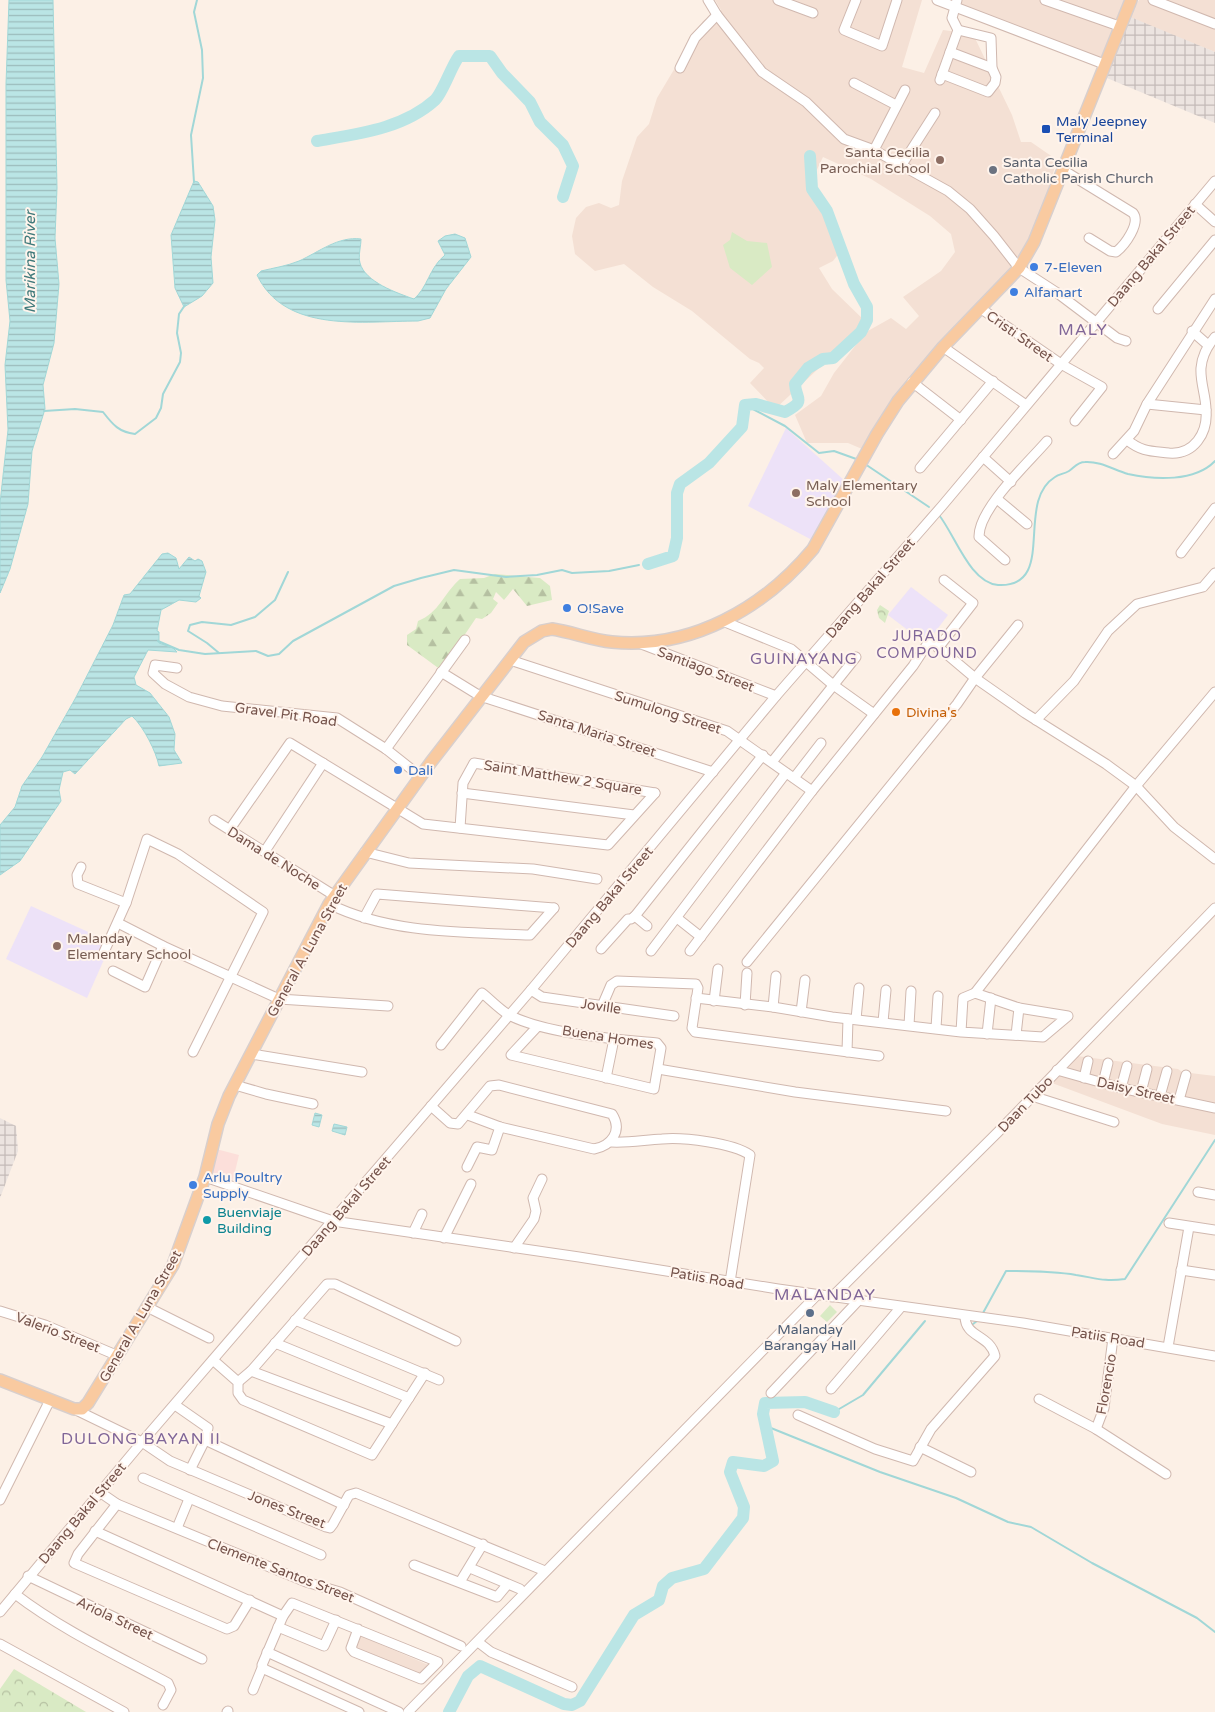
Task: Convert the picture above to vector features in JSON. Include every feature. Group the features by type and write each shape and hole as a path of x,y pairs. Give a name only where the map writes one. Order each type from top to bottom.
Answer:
{"main road":[{"name":"General A. Luna Street","path":"74,1409 82,1408 88,1403 173,1265 205,1177 218,1124 235,1084 332,900 364,852 480,696 532,636 552,629 597,640 636,642 672,638 725,622 746,609 807,556 823,533 885,420 912,382 1019,268 1034,242 1131,0"},
{"path":"0,1380 74,1409"}],"street":[{"path":"708,0 717,15 762,72 806,102 844,139 874,150 948,190 994,236 1019,268 1126,341"},
{"path":"778,0 798,4 812,13"},
{"path":"856,0 844,30 882,46 897,0"},
{"path":"937,0 956,3 1104,64"},
{"path":"1046,0 1119,26"},
{"path":"1153,0 1215,24"},
{"path":"956,3 952,18 958,30 941,77 988,92 996,83 996,77 992,68 991,38 958,30"},
{"path":"680,68 697,35 717,15"},
{"path":"950,52 992,68"},
{"path":"854,83 896,105"},
{"path":"874,150 905,90"},
{"path":"901,166 935,114"},
{"path":"1063,170 1133,213 1136,217 1136,223 1116,252 1110,251 1089,238"},
{"name":"Daang Bakal Street","path":"0,1612 28,1576 101,1493 142,1442 510,1015 776,696 942,506 1215,180"},
{"path":"1195,204 1215,222"},
{"path":"1158,309 1215,240"},
{"path":"1113,454 1127,440 1192,331 1215,299"},
{"name":"Cristi Street","path":"980,308 1061,364 1102,387 1075,421"},
{"path":"1192,331 1208,345"},
{"path":"1127,440 1138,449 1175,454 1188,450 1198,442 1204,427 1206,410 1201,367 1208,345 1215,337"},
{"path":"943,347 1026,405"},
{"path":"912,382 961,420"},
{"path":"920,468 993,382"},
{"path":"1147,404 1206,410"},
{"path":"1005,560 979,537 979,527 997,499 1047,441"},
{"path":"982,457 1012,482"},
{"path":"997,499 1027,524"},
{"path":"1182,553 1215,508"},
{"path":"1036,720 1074,681 1108,630 1137,604 1203,587 1215,573"},
{"path":"938,648 973,602 944,580"},
{"path":"725,622 790,649 832,684 874,714"},
{"path":"747,962 957,704 975,678 1018,625"},
{"path":"386,750 465,640"},
{"path":"690,950 812,791 913,666 930,640 975,678 1036,720 1106,764 1136,786 1174,827 1215,859"},
{"name":"Santiago Street","path":"636,642 776,696"},
{"path":"772,762 832,684 856,657"},
{"name":"Sumulong Street","path":"510,660 727,731 741,738 812,791"},
{"name":"Gravel Pit Road","path":"177,668 157,666 154,667 153,675 168,687 189,697 222,706 338,718 386,750 420,776"},
{"name":"Santa Maria Street","path":"442,672 480,696 713,772"},
{"path":"961,1032 963,998 975,993 1136,786 1215,692"},
{"path":"651,951 790,776 821,742"},
{"name":"Saint Matthew 2 Square","path":"230,829 290,743 423,824 608,845 655,792 474,762 464,783 460,828"},
{"path":"601,949 628,919 635,916 763,755"},
{"path":"265,851 323,764"},
{"name":"Saint Matthew 2 Square","path":"462,793 634,815"},
{"name":"Dama de Noche","path":"214,820 265,851 332,900 364,918 443,931 530,935 554,908 377,894 364,918"},
{"path":"104,952 126,903 147,839 178,854 262,912 193,1052"},
{"path":"364,852 409,863 533,869 597,879"},
{"path":"81,867 77,875 78,884 126,903"},
{"name":"Daan Tubo","path":"832,1297 1215,908"},
{"path":"635,916 647,926"},
{"path":"677,918 701,937"},
{"path":"118,923 163,946 279,999 388,1006"},
{"path":"113,971 145,987 163,946"},
{"path":"714,1001 718,969"},
{"path":"745,1005 747,973"},
{"path":"773,1007 776,976"},
{"path":"602,1006 611,985 620,980 696,984 692,1028 696,1032 879,1056"},
{"path":"801,1012 805,980"},
{"path":"847,1052 859,988"},
{"name":"Joville","path":"531,990 542,997 674,1016"},
{"path":"883,1022 886,990"},
{"path":"909,1025 911,991"},
{"name":"Buena Homes","path":"441,1045 482,993 510,1015 538,1026 660,1045 654,1089 651,1090 606,1078"},
{"path":"696,998 961,1032 1043,1037 1068,1016 1019,1008 975,993"},
{"path":"936,1028 938,996"},
{"path":"987,1034 991,998"},
{"path":"1016,1035 1019,1008"},
{"path":"538,1026 511,1055 606,1078 614,1039"},
{"path":"252,1054 362,1072"},
{"path":"1084,1078 1088,1061"},
{"path":"1103,1083 1108,1064"},
{"path":"1122,1088 1127,1066"},
{"path":"658,1068 795,1092 946,1111"},
{"path":"1141,1092 1147,1068"},
{"name":"Daisy Street","path":"1057,1070 1122,1088 1215,1108"},
{"path":"1160,1096 1167,1071"},
{"path":"1179,1100 1186,1075"},
{"path":"235,1084 266,1094 313,1104"},
{"path":"431,1106 450,1123 458,1124 468,1115 490,1086 504,1086 612,1114 616,1121 616,1128 611,1142 605,1147 594,1149 500,1127 468,1115"},
{"path":"1032,1096 1114,1122"},
{"path":"467,1167 477,1147 492,1150 500,1127"},
{"path":"611,1142 664,1139 686,1140 737,1149 750,1155 730,1282"},
{"name":"Patiis Road","path":"205,1177 333,1221 1113,1338 1215,1356"},
{"path":"514,1248 534,1219 536,1211 533,1198 542,1179"},
{"path":"444,1238 471,1184"},
{"path":"1198,1192 1215,1195"},
{"path":"413,1233 422,1214"},
{"path":"1169,1223 1215,1230"},
{"path":"1168,1347 1189,1227"},
{"path":"1181,1270 1215,1275"},
{"path":"238,1382 251,1371 276,1343 325,1284 330,1283 456,1341"},
{"path":"408,1712 817,1295"},
{"path":"771,1393 858,1301"},
{"path":"147,1307 209,1338"},
{"path":"831,1389 902,1307"},
{"name":"Valerio Street","path":"0,1311 45,1325 116,1355"},
{"path":"798,1415 907,1461 914,1461 931,1429 995,1356 990,1343 968,1329 965,1324 965,1316"},
{"path":"295,1320 439,1380"},
{"name":"Florencio","path":"1096,1429 1104,1408 1113,1338"},
{"path":"276,1343 409,1398"},
{"path":"213,1360 238,1382 238,1393 243,1400 372,1455 425,1373"},
{"path":"251,1371 392,1424"},
{"path":"1039,1399 1096,1429 1166,1474"},
{"path":"0,1500 50,1400"},
{"path":"175,1404 207,1427 208,1430 190,1470"},
{"name":"Jones Street","path":"74,1409 142,1442 170,1461 330,1528 349,1495 356,1492 545,1571"},
{"path":"205,1440 344,1505"},
{"path":"920,1447 971,1472"},
{"path":"143,1478 321,1555"},
{"name":"Clemente Santos Street","path":"101,1493 118,1504 306,1582 340,1592 462,1646"},
{"path":"177,1528 189,1499"},
{"path":"118,1504 95,1531 78,1554 74,1563 227,1629 234,1626 250,1600"},
{"path":"95,1531 283,1616"},
{"path":"460,1582 483,1544"},
{"path":"414,1565 497,1597 507,1585"},
{"path":"470,1568 520,1589"},
{"name":"Ariola Street","path":"28,1576 202,1659"},
{"path":"15,1594 37,1611 85,1639 168,1683 171,1690 163,1705"},
{"path":"252,1690 283,1616 292,1604 448,1666"},
{"path":"278,1627 324,1646 336,1620"},
{"path":"358,1629 351,1648 354,1652 421,1679 438,1662"},
{"path":"478,1642 491,1652 572,1687"},
{"path":"0,1644 124,1712"},
{"path":"267,1652 399,1712"},
{"path":"262,1668 359,1712"}],"shaded area":[{"path":"715,0 922,0 902,67 924,73 943,30 973,34 1012,115 1021,142 1031,142 1057,160 1036,230 1019,265 862,449 848,443 807,443 795,415 821,396 834,373 866,332 891,318 906,329 919,316 903,297 941,271 955,252 951,234 930,216 871,179 823,157 813,178 816,204 838,229 843,248 833,261 819,268 832,289 867,323 847,349 818,369 775,409 750,383 764,368 759,363 750,359 692,311 653,287 624,264 595,271 575,254 572,236 576,218 586,207 599,203 611,208 619,205 622,181 637,137 649,124 657,98 703,21 721,10"},
{"path":"934,0 1124,0 1101,59"},
{"path":"1139,0 1215,0 1215,52 1128,18"},
{"path":"1128,16 1215,52 1215,123 1102,76"},
{"name":"Maly Elementary School","path":"786,428 845,481 812,540 748,506"},
{"path":"911,587 948,615 926,644 888,615"},
{"name":"Malanday Elementary School","path":"31,906 106,940 106,955 87,998 6,959"},
{"path":"1077,1056 1178,1069 1182,1072 1215,1076 1215,1135 1162,1124 1052,1083"},
{"path":"0,1118 16,1126 18,1151 0,1198"},
{"path":"216,1149 239,1155 233,1180 209,1172"},
{"path":"361,1636 433,1667 419,1678 355,1652"}],"green space":[{"path":"732,232 747,241 767,243 772,267 752,285 730,268 723,245 730,240"},
{"path":"495,574 540,578 550,586 552,600 527,606 513,589 504,600 496,592 493,599 498,603 491,613 482,619 476,618 441,670 407,645 407,635 416,629 418,621 436,608 460,579 484,578"},
{"path":"880,605 889,611 885,623 879,618 877,610"},
{"path":"830,1305 837,1312 827,1322 820,1316"},
{"path":"14,1669 86,1712 0,1712 0,1689"}],"water":[{"name":"Marikina River","path":"9,0 53,0 57,188 55,238 59,284 54,343 43,385 45,409 32,451 28,504 10,569 0,593 0,503 8,430 5,365 10,321 6,280 6,84"},
{"path":"194,181 198,182 213,206 215,220 211,257 213,283 202,296 184,307 175,288 171,235"},
{"path":"455,234 465,238 471,257 446,289 430,318 418,321 351,322 328,320 306,315 286,307 270,294 257,275 261,271 299,261 337,242 361,239 360,263 368,276 382,286 414,299 419,294 435,266 445,255 438,241 445,236"},
{"path":"168,553 176,558 179,569 189,557 195,561 198,559 202,561 206,572 199,596 201,598 196,602 179,600 161,610 157,631 159,632 159,643 173,648 177,652 148,650 134,677 136,685 150,693 169,717 175,734 174,750 182,763 159,766 145,732 132,716 126,719 75,774 70,770 63,772 59,790 61,801 20,861 0,875 0,825 15,807 22,786 42,757 75,699 113,625 124,595 130,594 162,554"},
{"path":"315,1113 322,1115 319,1127 312,1125"},
{"path":"334,1124 347,1127 345,1135 332,1131"}],"waterway":[{"path":"194,182 191,135 203,78 202,50 194,12 197,0"},
{"path":"317,141 379,129 409,118 435,100 459,56 490,56 502,73 530,102 540,122 563,145 573,166 563,197"},
{"path":"648,564 673,556 677,538 677,493 680,484 709,463 742,427 745,405 756,404 785,412 792,408 799,400 795,384 808,368 823,359 833,358 861,332 867,320 867,307 854,284 827,211 812,189 810,156"},
{"path":"44,411 75,409 103,412 117,427 125,432 135,434 156,418 161,408 163,394 180,362 181,353 177,333 179,314 185,305"},
{"path":"745,405 785,426 819,453 834,451 859,460"},
{"path":"939,515 964,557 979,576 988,582 998,585 1016,582 1026,573 1032,559 1037,505 1043,489 1057,476 1069,471 1080,463 1091,462 1128,474 1174,478 1197,473 1215,461"},
{"path":"865,464 929,507"},
{"path":"158,641 179,650 205,654 256,651 268,656 279,654 293,641 394,586 421,578 454,570 506,577 537,575 562,570 572,573 609,571 639,565"},
{"path":"219,653 188,631 190,625 202,622 231,625 255,617 275,600 288,572"},
{"path":"983,1313 1006,1271 1059,1273 1106,1280 1125,1279 1215,1140"},
{"path":"834,1412 863,1395 925,1321"},
{"path":"973,1324 977,1321"},
{"path":"449,1712 468,1676 480,1666 564,1704 572,1705 580,1701 634,1615 659,1600 663,1586 672,1578 704,1569 743,1518 744,1507 730,1472 733,1462 764,1466 773,1461 763,1414 765,1403 805,1402 834,1412"},
{"path":"766,1426 880,1472 956,1498 1008,1522 1031,1527 1092,1563 1197,1618 1215,1632"}],"place":[{"name":"Maly Jeepney Terminal","path":"1046,129"},
{"name":"Santa Cecilia Parochial School","path":"940,160"},
{"name":"Santa Cecilia Catholic Parish Church","path":"993,170"},
{"name":"7-Eleven","path":"1034,267"},
{"name":"Alfamart","path":"1014,292"},
{"name":"Maly Elementary School","path":"796,493"},
{"name":"O!Save","path":"567,608"},
{"name":"Divina's","path":"896,712"},
{"name":"Dali","path":"398,770"},
{"name":"Malanday Elementary School","path":"57,946"},
{"name":"Arlu Poultry Supply","path":"193,1185"},
{"name":"Buenviaje Building","path":"207,1220"},
{"name":"Malanday Barangay Hall","path":"810,1313"}],"district":[{"name":"MALY","path":"1083,329"},
{"name":"JURADO COMPOUND","path":"927,644"},
{"name":"GUINAYANG","path":"804,658"},
{"name":"MALANDAY","path":"825,1294"},
{"name":"DULONG BAYAN II","path":"141,1438"}]}
